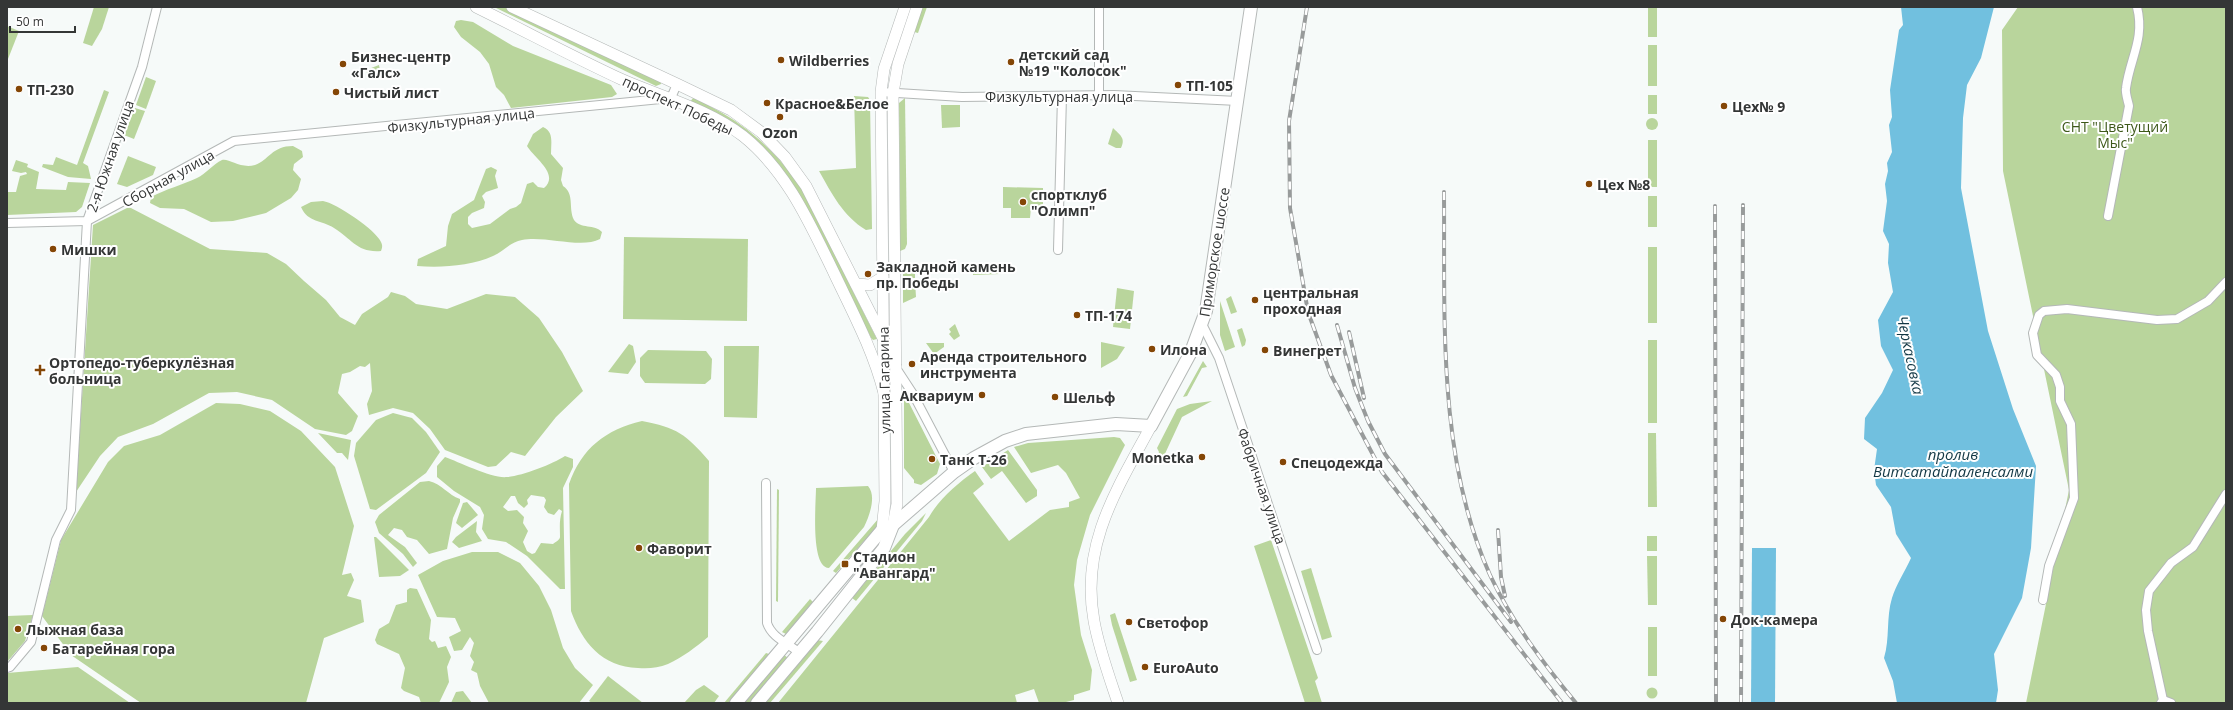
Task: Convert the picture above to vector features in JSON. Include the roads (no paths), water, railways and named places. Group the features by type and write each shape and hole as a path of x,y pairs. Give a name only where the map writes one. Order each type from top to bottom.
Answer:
{"main road":[{"name":"Приморское шоссе","path":"1151,426 1181,373 1206,311 1251,7"},
{"path":"736,703 882,530 893,525 954,472 991,448 1026,434 1116,424 1151,426"},
{"name":"улица Гагарина","path":"757,703 800,653 884,548 893,525"}],"street":[{"name":"2-я Южная улица","path":"8,667 31,642 56,540 72,510 87,221 142,67 157,7"},
{"name":"проспект Победы","path":"476,7 623,80 671,98 730,126 751,143 774,168 798,202 868,342 884,393"},
{"name":"проспект Победы","path":"512,7 731,110 761,132 781,152 806,186 884,338 896,367"},
{"name":"улица Гагарина","path":"882,530 885,501 881,92 884,69 905,7"},
{"name":"улица Гагарина","path":"893,525 897,504 893,93 898,64 916,7"},
{"path":"1099,7 1099,95"},
{"path":"2108,216 2129,106 2126,89 2136,55 2140,21 2137,7"},
{"path":"671,98 677,84"},
{"name":"Физкультурная улица","path":"881,92 962,97 1099,95 1238,100"},
{"path":"1058,250 1062,96"},
{"name":"Физкультурная улица","path":"234,141 671,98"},
{"name":"Сборная улица","path":"7,223 87,221 234,141"},
{"path":"856,284 870,284 883,277"},
{"path":"2043,600 2049,566 2074,498 2071,424 2060,400 2060,387 2056,375 2037,355 2033,333 2040,315 2044,312 2067,309 2157,320 2177,319 2208,301 2226,282"},
{"name":"Фабричная улица","path":"1202,324 1219,358 1318,650"},
{"path":"868,342 874,344 895,330"},
{"path":"896,367 914,397 954,472"},
{"path":"1118,703 1094,620 1091,582 1093,562 1101,523 1151,426"},
{"path":"766,483 767,623 770,631 775,636 800,653"},
{"path":"2165,702 2148,632 2146,610 2149,591 2170,563 2193,547 2226,494"}],"water":[{"name":"пролив Витсатайпаленсалми","path":"1901,7 1994,7 1981,58 1967,85 1963,118 1961,188 1988,331 2013,409 2036,466 2031,548 2022,598 1994,654 1998,690 1996,703 1897,703 1893,681 1884,658 1887,643 1890,605 1898,583 1911,558 1896,534 1891,507 1876,485 1874,470 1877,449 1864,439 1865,418 1882,393 1893,370 1881,346 1878,320 1893,292 1888,263 1889,244 1883,231 1887,201 1885,184 1888,171 1887,163 1892,152 1889,125 1892,117 1890,90 1899,30 1903,25"},
{"path":"1752,548 1776,548 1775,703 1751,703"}],"railway":[{"path":"1307,7 1289,121 1290,208 1308,312 1331,375 1382,472 1562,703"},
{"path":"1444,192 1445,337 1452,435 1461,483 1473,530 1490,575 1518,626 1576,703"},
{"path":"1741,703 1743,205"},
{"path":"1715,206 1716,703"},
{"path":"1337,325 1355,388 1368,421 1385,454 1511,622"},
{"path":"1349,332 1364,398"},
{"path":"1498,530 1501,577 1505,596"}],"place":[{"name":"Wildberries","path":"781,60"},
{"name":"детский сад №19 \"Колосок\"","path":"1011,62"},
{"name":"Бизнес-центр «Галс»","path":"343,64"},
{"name":"ТП-105","path":"1178,85"},
{"name":"ТП-230","path":"19,89"},
{"name":"Чистый лист","path":"336,92"},
{"name":"Красное&Белое","path":"767,103"},
{"name":"Цех№ 9","path":"1724,106"},
{"name":"Ozon","path":"780,117"},
{"name":"Цех №8","path":"1589,184"},
{"name":"спортклуб \"Олимп\"","path":"1023,202"},
{"name":"Мишки","path":"53,249"},
{"name":"Закладной камень пр. Победы","path":"868,274"},
{"name":"центральная проходная","path":"1255,300"},
{"name":"ТП-174","path":"1077,315"},
{"name":"Илона","path":"1152,349"},
{"name":"Винегрет","path":"1265,350"},
{"name":"Аренда строительного инструмента","path":"912,364"},
{"name":"Ортопедо-туберкулёзная больница","path":"40,370"},
{"name":"Аквариум","path":"982,395"},
{"name":"Шельф","path":"1055,397"},
{"name":"Monetka","path":"1202,457"},
{"name":"Танк Т-26","path":"932,459"},
{"name":"Спецодежда","path":"1283,462"},
{"name":"Фаворит","path":"639,548"},
{"name":"Стадион \"Авангард\"","path":"845,564"},
{"name":"Док-камера","path":"1723,619"},
{"name":"Светофор","path":"1129,622"},
{"name":"Лыжная база","path":"18,629"},
{"name":"Батарейная гора","path":"44,648"},
{"name":"EuroAuto","path":"1145,667"}],"park label":[{"name":"СНТ \"Цветущий Мыс\"","path":"2115,134"}],"water label":[{"name":"Черкасовка","path":"1911,355"}]}
